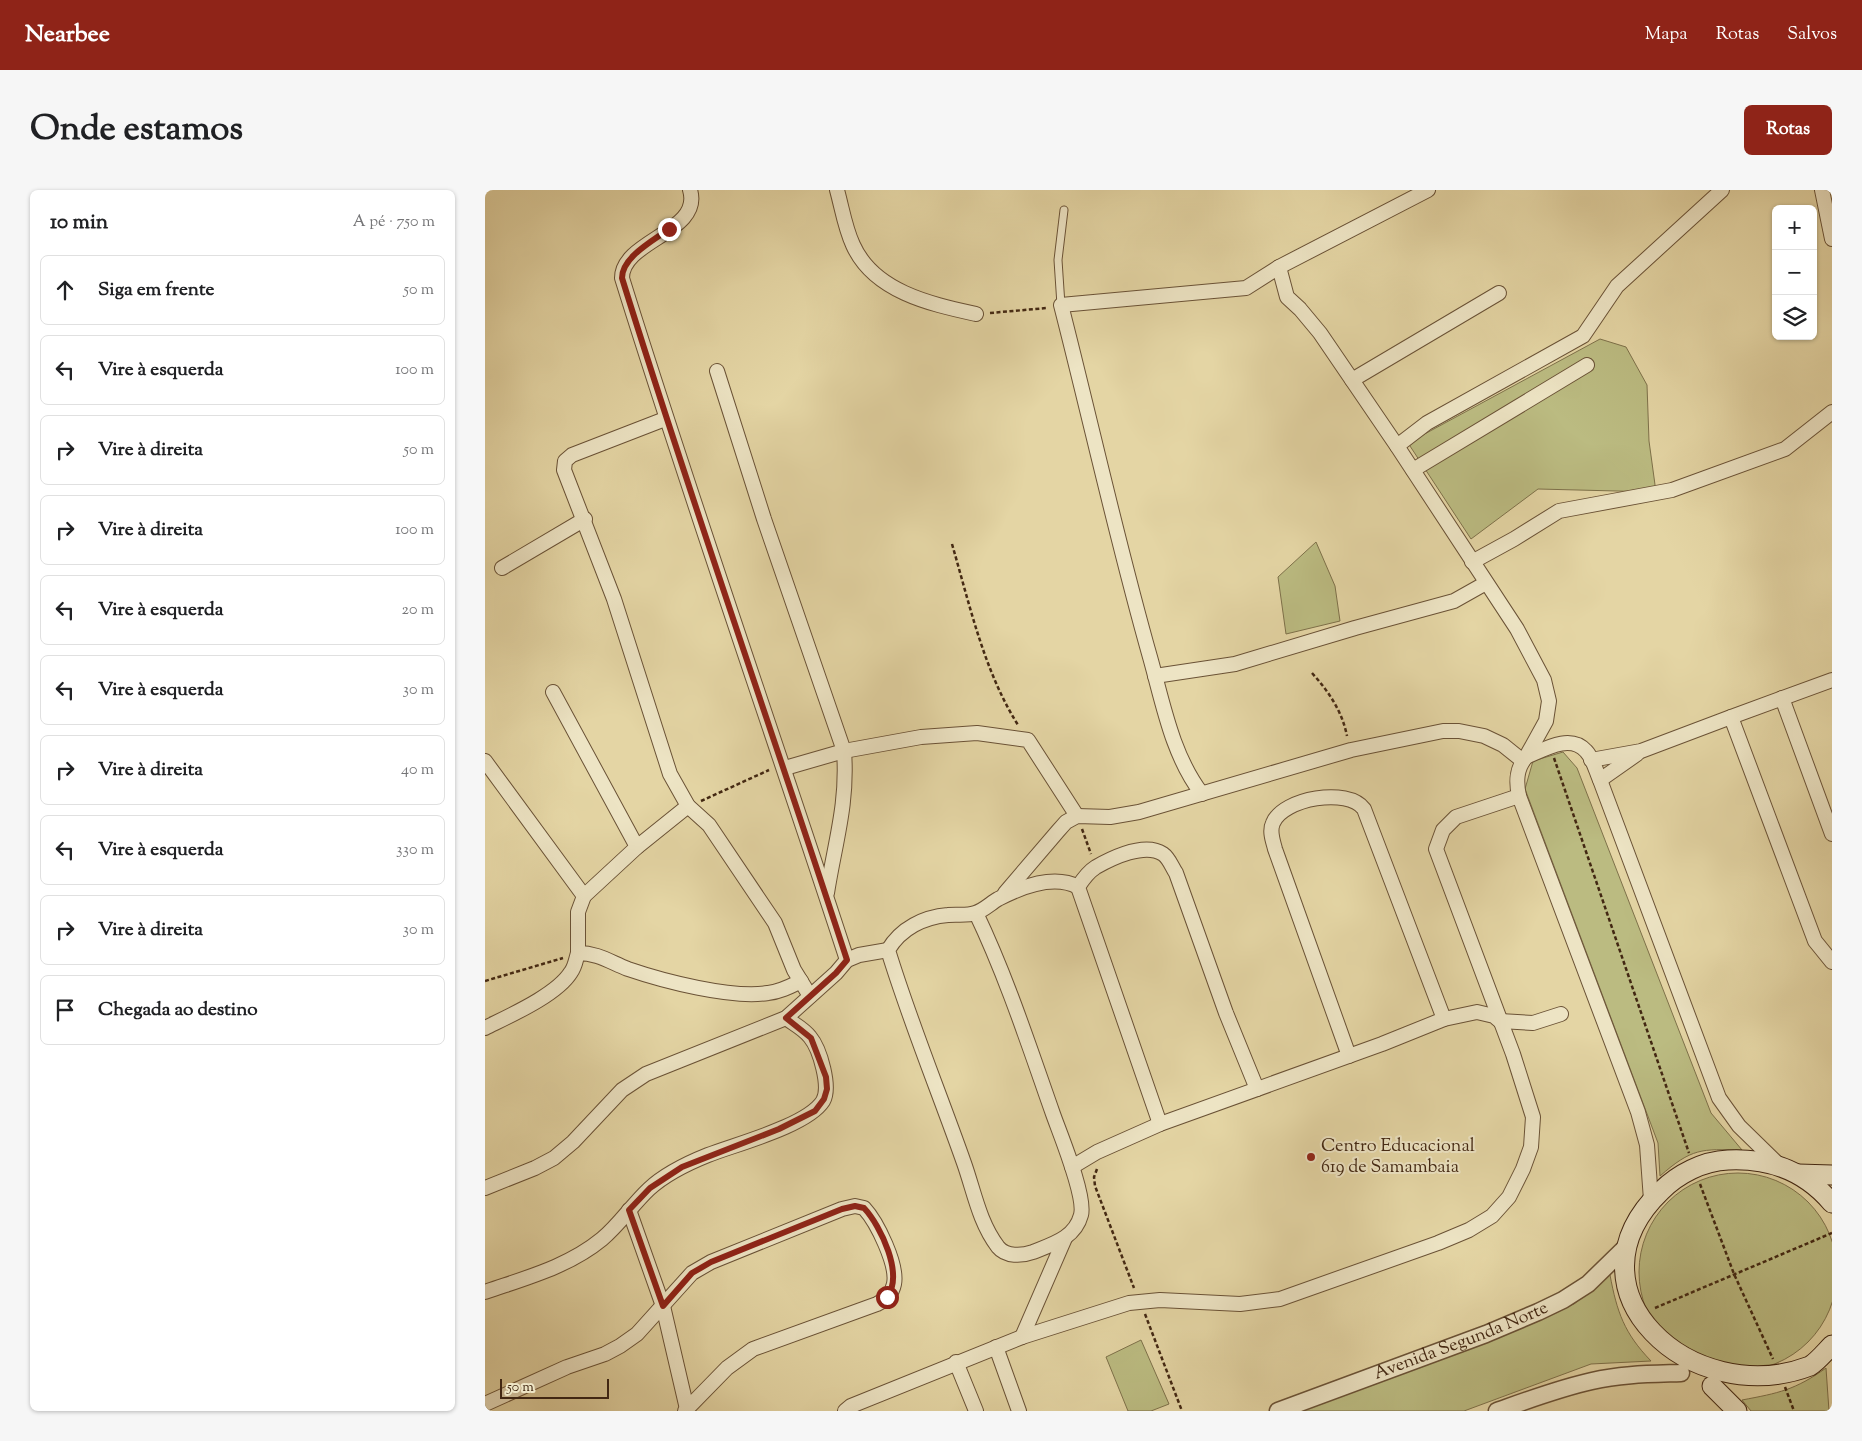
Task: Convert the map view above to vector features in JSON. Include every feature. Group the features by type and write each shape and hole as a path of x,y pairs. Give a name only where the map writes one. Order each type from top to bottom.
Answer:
{"main road":[{"path":"1832,1203 1798,1174 1778,1164 1740,1159 1721,1160 1694,1168 1671,1181 1651,1200 1637,1221 1628,1245 1624,1282 1633,1318 1652,1349 1681,1373 1712,1386 1748,1389 1783,1382 1811,1365 1832,1345"},
{"path":"1798,1174 1832,1175"},
{"path":"1712,1386 1737,1411"}],"street":[{"path":"690,190 692,198 689,212 632,257 622,273 665,419 784,766 847,960"},
{"path":"837,190 853,245 864,263 887,284 924,302 976,314"},
{"path":"1202,794 1190,778 1178,754 1155,676 1061,305 1246,288 1279,267 1428,190"},
{"path":"1397,446 1427,423 1583,336 1617,286 1722,190"},
{"path":"1822,190 1832,239"},
{"path":"1279,267 1287,297 1320,333 1397,446 1517,629 1544,680 1549,701 1546,721 1525,759 1517,781 1519,796 1638,1112 1647,1144 1651,1200"},
{"path":"1352,380 1499,293"},
{"path":"1413,470 1587,365"},
{"path":"717,371 764,519 844,751 846,781 843,808 826,896"},
{"path":"1472,562 1559,511 1672,490 1785,449 1832,412"},
{"path":"665,419 572,455 565,461 564,470 585,519 613,599 670,774 688,806 709,825 770,916 781,934 795,970 810,996"},
{"path":"503,568 585,519"},
{"path":"1155,676 1235,664 1346,630 1454,601 1486,583"},
{"path":"1591,760 1641,751 1832,680"},
{"path":"553,692 637,847"},
{"path":"1782,698 1832,834"},
{"path":"1731,717 1815,941 1832,962"},
{"path":"1001,898 1066,822 1077,816 1110,817 1139,812 1351,750 1443,731 1459,731 1484,736 1525,759"},
{"path":"784,766 844,751 921,737 977,733 1028,740 1077,816"},
{"path":"1525,759 1563,743 1577,744 1586,751 1601,780 1719,1098 1739,1126 1778,1164"},
{"path":"1601,780 1641,751"},
{"path":"485,761 584,896"},
{"path":"1349,1056 1275,849 1272,824 1276,816 1287,808 1314,799 1336,796 1355,800 1365,809 1445,1019"},
{"path":"845,1411 996,1346 1129,1303 1160,1300 1240,1304 1280,1299 1438,1243 1469,1230 1491,1216 1509,1197 1523,1169 1531,1147 1534,1130 1533,1117 1525,1089 1437,849 1443,830 1456,818 1519,796"},
{"path":"485,1028 535,1002 565,979 572,971 578,953 578,912 584,896 637,847 688,806"},
{"path":"1078,887 1096,867 1118,857 1145,850 1160,852 1168,859 1176,873 1226,1012 1257,1089"},
{"path":"1065,1238 1029,1253 1011,1255 999,1248 979,1211 965,1164 907,1011 888,950 895,937 919,923 945,915 975,913 1001,898 1026,888 1059,880 1078,887"},
{"path":"1078,887 1160,1124"},
{"path":"975,913 1010,990 1072,1167 1082,1213 1076,1226 1065,1238 1022,1337"},
{"path":"485,1188 535,1168 554,1158 573,1142 622,1090 646,1074 786,1018 836,973 847,960 859,955 888,950"},
{"path":"578,953 599,955 627,968 667,981 723,990 769,993 801,981"},
{"path":"1072,1167 1097,1152 1160,1124 1349,1056 1445,1019 1477,1012 1494,1016 1500,1021 1533,1022 1561,1014"},
{"path":"485,1292 564,1263 602,1239 650,1188 682,1167 779,1129 815,1111 824,1099 827,1089 826,1077 811,1038 786,1018"},
{"path":"491,1411 485,1404 567,1367 605,1354 637,1334 692,1273 711,1262 849,1207 864,1208 879,1228 893,1269 894,1285 883,1301 753,1349 727,1368 686,1410"},
{"path":"629,1210 663,1306 686,1410"},
{"name":"Avenida Segunda Norte","path":"1278,1411 1477,1337 1538,1312 1563,1300 1588,1284 1610,1265 1628,1245"},
{"path":"996,1346 1019,1411"},
{"path":"956,1362 975,1411"},
{"path":"1497,1411 1543,1394 1593,1380 1633,1375 1681,1373"}],"lane":[{"path":"1061,305 1058,260 1064,210"}],"path":[{"path":"976,314 1034,311 1061,305"},
{"path":"952,544 979,638 1003,702 1028,740"},
{"path":"1312,673 1327,691 1342,716 1351,750"},
{"path":"1551,747 1694,1168 1735,1274 1794,1411"},
{"path":"688,806 784,766"},
{"path":"1077,816 1096,867"},
{"path":"485,981 578,953"},
{"path":"1098,1167 1094,1177 1095,1186 1183,1411"},
{"path":"1633,1318 1832,1233"}],"green space":[{"path":"1600,339 1626,347 1647,385 1649,441 1656,492 1538,489 1471,539 1408,443"},
{"path":"1316,542 1335,586 1340,621 1286,634 1278,577"},
{"path":"1563,752 1577,768 1711,1113 1742,1150 1706,1150 1698,1152 1681,1160 1660,1176 1658,1143 1525,789 1533,761"},
{"path":"1738,1173 1757,1175 1776,1181 1793,1190 1808,1202 1820,1217 1829,1234 1835,1253 1837,1272 1835,1291 1829,1310 1820,1327 1808,1342 1793,1354 1776,1363 1757,1369 1738,1371 1719,1369 1700,1363 1683,1354 1668,1342 1656,1327 1647,1310 1641,1291 1639,1272 1641,1253 1647,1234 1656,1217 1668,1202 1683,1190 1700,1181 1719,1175"},
{"path":"1610,1275 1623,1321 1634,1341 1651,1361 1591,1364 1464,1411 1292,1411 1574,1304"},
{"path":"1141,1340 1169,1404 1151,1411 1128,1411 1106,1357"},
{"path":"1826,1368 1829,1411 1751,1411 1742,1400 1786,1390"}],"place":[{"name":"Centro Educacional 619 de Samambaia","path":"1311,1157"}],"route":[{"path":"669,229 632,257 625,266 622,278 665,419 785,768 847,960 836,973 786,1018 811,1038 826,1077 827,1089 824,1099 815,1111 779,1129 682,1167 650,1188 629,1210 663,1306 692,1273 711,1262 842,1209 855,1206 864,1208 879,1228 895,1279 892,1291 887,1297"}]}
